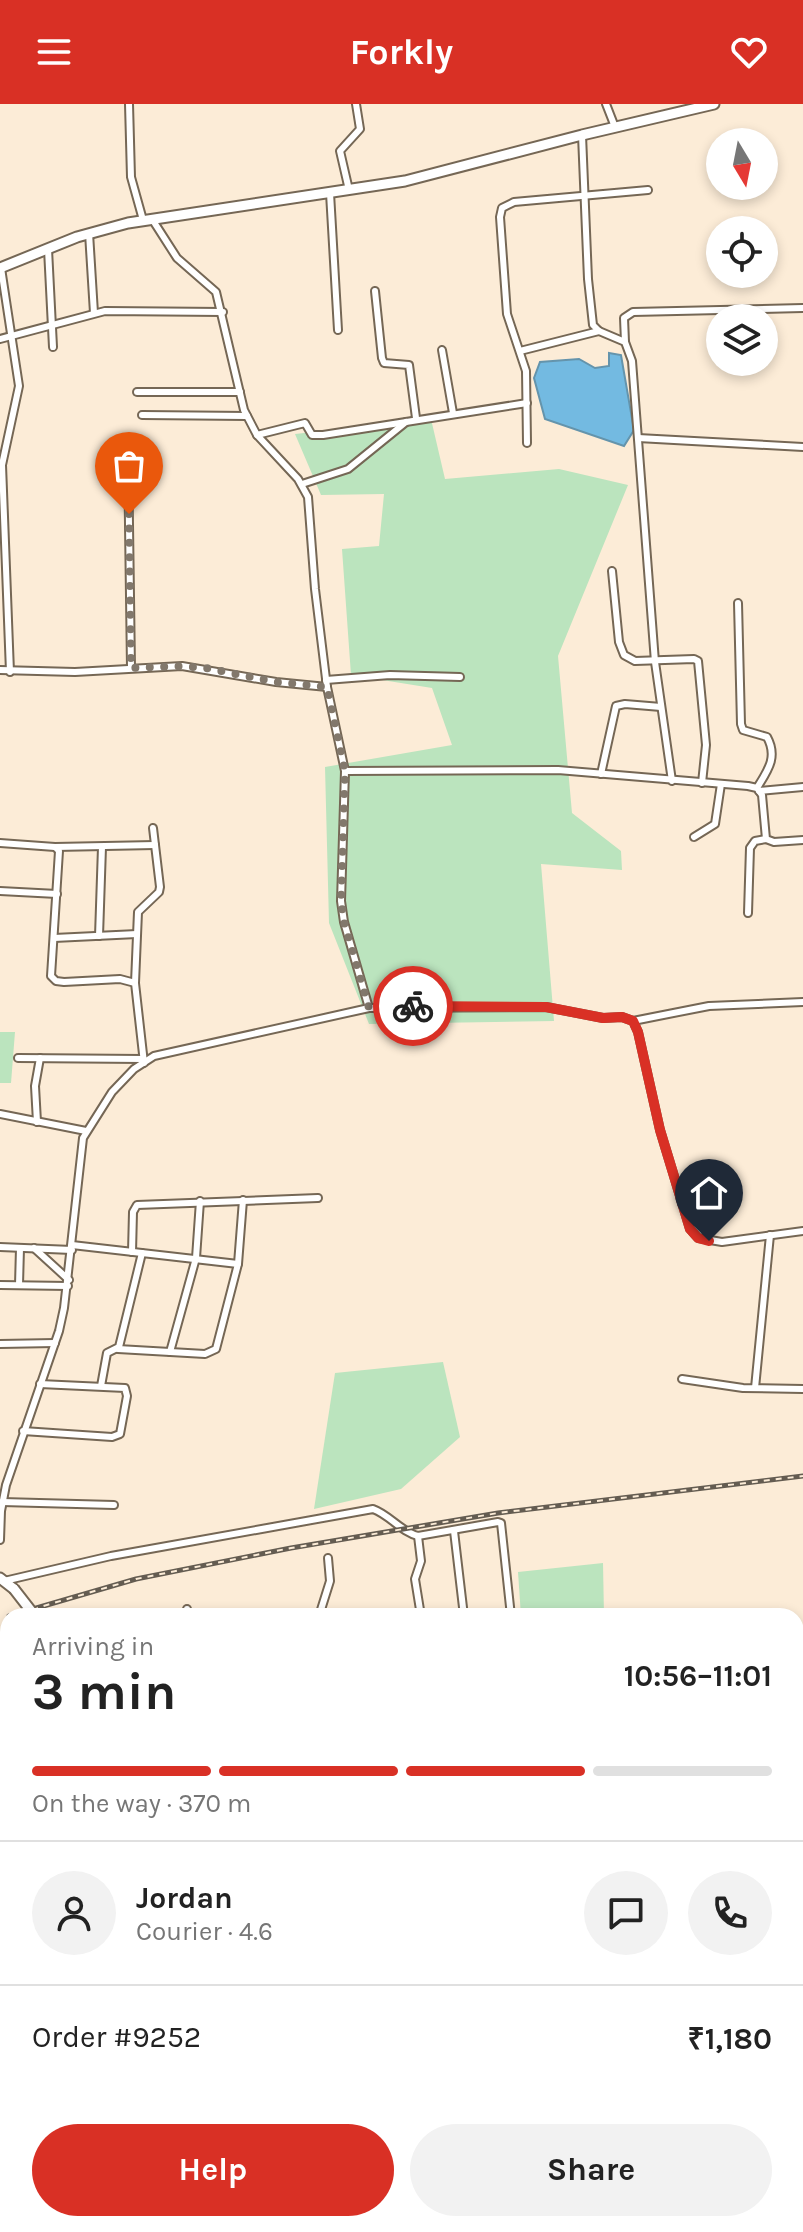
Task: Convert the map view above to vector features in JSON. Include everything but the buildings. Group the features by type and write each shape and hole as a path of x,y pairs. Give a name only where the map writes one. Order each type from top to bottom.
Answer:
{"street":[{"path":"129,104 131,177 148,220 177,258 212,285 223,312 247,416 257,435 302,484 308,497 326,683 345,771 341,901 344,922 369,1008"},
{"path":"349,190 340,151 360,129 356,104"},
{"path":"606,104 615,127"},
{"path":"10,672 2,465 19,395 1,268 89,233 148,220 405,181 714,104"},
{"path":"582,135 593,325 599,331 625,342"},
{"path":"527,443 526,371 507,314 500,217 502,208 514,202 648,190"},
{"path":"330,193 338,330"},
{"path":"89,233 94,313"},
{"path":"48,249 53,347"},
{"path":"375,291 384,363 409,365 412,419"},
{"path":"672,781 655,662 632,361 625,342 624,318 633,312 803,308"},
{"path":"0,339 52,323 116,309 223,312"},
{"path":"520,351 599,331"},
{"path":"442,350 453,413"},
{"path":"137,392 240,392"},
{"path":"257,435 305,423 309,425 312,435 323,435 527,403"},
{"path":"142,415 247,416"},
{"path":"302,484 348,469 412,419"},
{"path":"638,438 803,447"},
{"path":"128,453 131,668"},
{"path":"612,571 624,655 635,661 698,661 706,745 702,783"},
{"path":"738,603 741,724 743,730 767,737 772,749 772,763 758,789 766,839"},
{"path":"0,670 75,672 194,667 276,682 326,683 390,675 460,677"},
{"path":"601,774 616,706 661,707"},
{"path":"345,771 558,770 758,789 803,787"},
{"path":"694,837 715,824 721,784"},
{"path":"144,1061 135,983 138,912 159,892 160,887 153,828"},
{"path":"748,913 750,848 755,841 803,840"},
{"path":"0,843 55,847 155,845"},
{"path":"55,847 60,858 51,976 56,981 120,979 135,983"},
{"path":"99,936 102,847"},
{"path":"0,891 57,894"},
{"path":"54,938 137,934"},
{"path":"0,1540 2,1502 23,1431 55,1343 68,1283 80,1148 84,1134 112,1092 144,1061 176,1050 369,1008 546,1007 633,1021 709,1006 803,1002"},
{"path":"633,1021 660,1130 690,1229 698,1238 709,1241 803,1231"},
{"path":"18,1058 144,1061"},
{"path":"37,1122 35,1086 40,1058"},
{"path":"0,1114 84,1134"},
{"path":"132,1252 133,1212 137,1205 318,1198"},
{"path":"101,1386 107,1353 118,1349 205,1354 216,1349 238,1264 243,1200"},
{"path":"170,1352 196,1258 200,1201"},
{"path":"755,1388 770,1235"},
{"path":"0,1247 132,1252 238,1264"},
{"path":"19,1285 20,1248"},
{"path":"34,1248 68,1283"},
{"path":"118,1349 142,1253"},
{"path":"0,1285 68,1283"},
{"path":"0,1344 55,1343"},
{"path":"682,1379 755,1388 803,1389"},
{"path":"23,1431 117,1437 122,1430 126,1391 120,1386 40,1384"},
{"path":"2,1502 114,1505"},
{"path":"2,1579 95,1559 373,1509 382,1512 410,1534 418,1536 501,1523 510,1608"},
{"path":"454,1531 463,1608"},
{"path":"418,1536 421,1561 415,1579 420,1608"},
{"path":"322,1608 330,1581 328,1558"},
{"path":"2,1579 29,1608"}],"green space":[{"path":"431,419 445,479 559,469 628,485 558,656 572,813 621,851 622,870 541,864 554,1021 369,1024 329,923 325,767 452,745 432,688 351,675 342,549 379,546 384,494 321,495 295,434"},
{"path":"0,1032 15,1032 11,1083 0,1083"},
{"path":"443,1362 460,1437 401,1489 314,1509 335,1373"},
{"path":"603,1563 604,1608 520,1608 518,1572"}],"water":[{"path":"609,353 621,355 634,430 624,446 545,419 534,378 540,362 579,359 595,368 609,366"}],"railway":[{"path":"36,1608 136,1579 291,1548 498,1513 803,1476"}],"way so far":[{"path":"129,514 131,668 206,668 276,682 327,687 345,771 340,883 344,922 369,1008 413,1006"}],"route":[{"path":"413,1006 546,1007 633,1021 660,1130 690,1229 698,1238 709,1241"}]}
